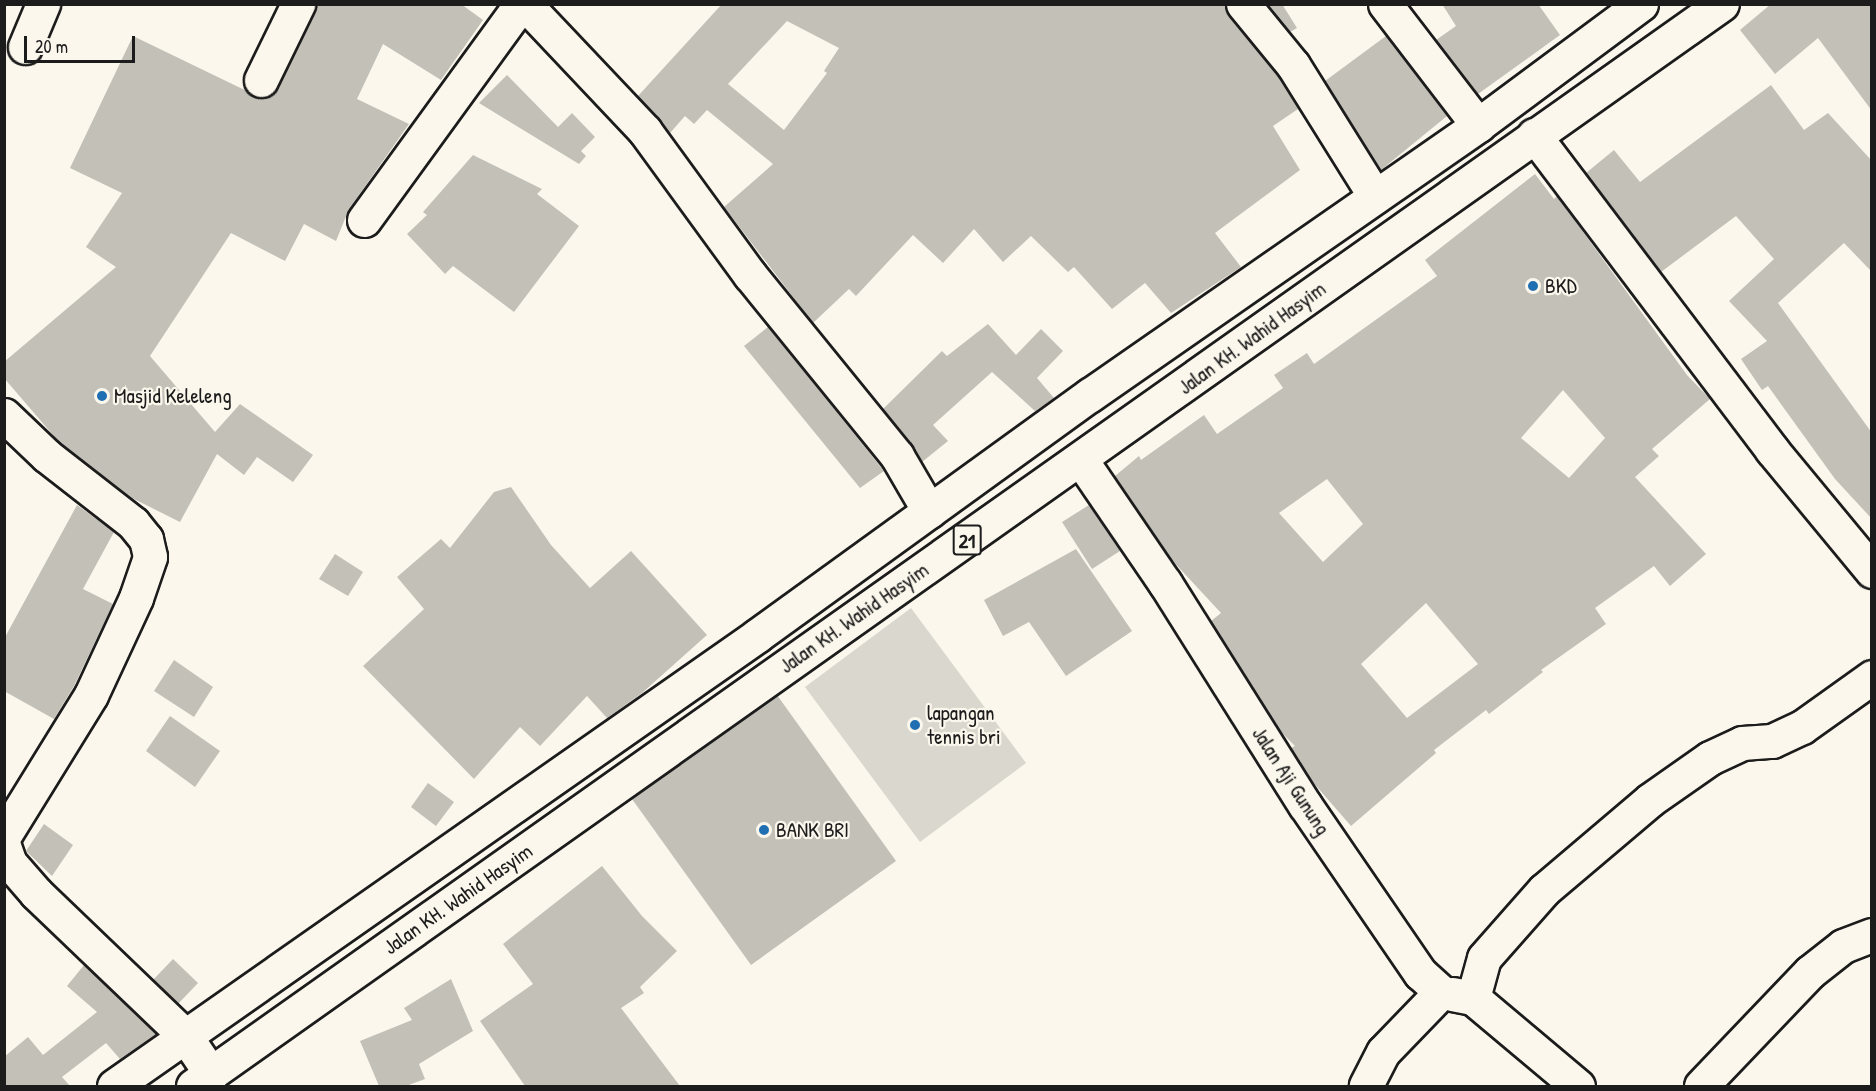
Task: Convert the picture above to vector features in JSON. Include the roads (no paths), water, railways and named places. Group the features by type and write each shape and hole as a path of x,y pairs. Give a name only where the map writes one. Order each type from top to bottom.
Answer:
{"main road":[{"path":"25,46 43,4"},
{"path":"261,80 298,4"},
{"path":"364,220 523,4 645,131 750,275 890,447 929,511"},
{"path":"1243,4 1293,65 1375,196"},
{"path":"1385,4 1478,125"},
{"name":"Jalan KH. Wahid Hasyim","path":"114,1086 758,635 929,511 1478,125 1641,4"},
{"name":"Jalan KH. Wahid Hasyim","path":"202,1080 781,669 1081,460 1534,135 1722,4"},
{"path":"1534,135 1772,450 1872,571"},
{"path":"4,415 47,456 133,523 146,539 150,557 136,598 91,695 4,836"},
{"name":"Jalan Aji Gunung","path":"1081,460 1166,584 1305,805 1420,973 1442,992"},
{"path":"758,635 781,669"},
{"path":"1473,998 1484,958 1544,890 1650,800 1710,758 1742,743 1772,741 1802,727 1872,677"},
{"path":"4,846 10,863 36,893 186,1037 202,1080"},
{"path":"1701,1086 1810,972 1843,946 1872,935"},
{"path":"1366,1086 1383,1052 1442,992 1473,998 1578,1086"}],"place":[{"name":"BKD","path":"1533,286"},
{"name":"Masjid Keleleng","path":"102,396"},
{"name":"lapangan tennis bri","path":"915,725"},
{"name":"BANK BRI","path":"764,830"}]}
